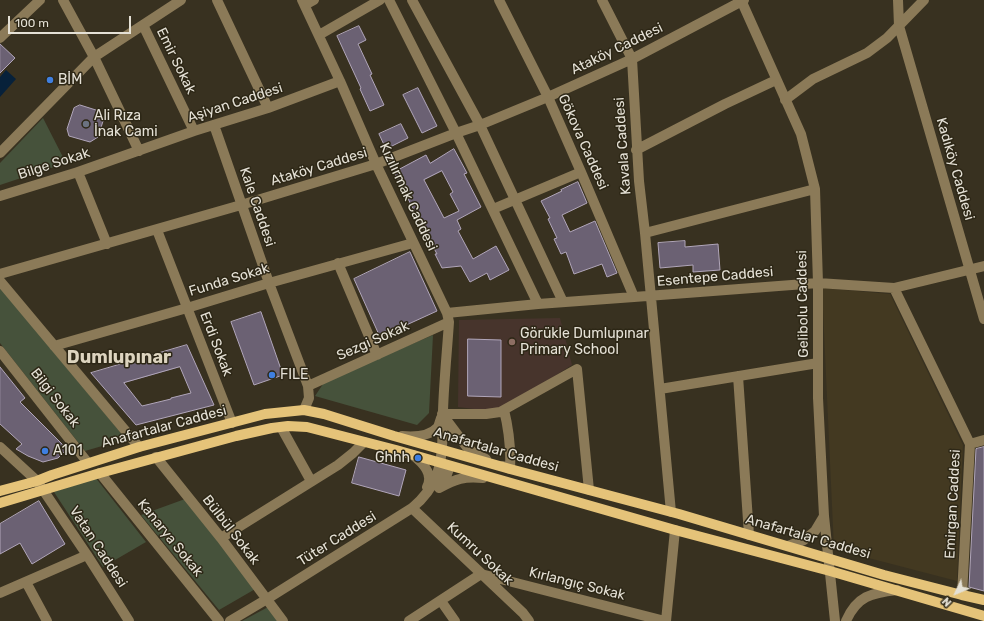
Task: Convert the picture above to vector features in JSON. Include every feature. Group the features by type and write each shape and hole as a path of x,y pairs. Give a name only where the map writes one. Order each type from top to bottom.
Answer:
{"main road":[{"name":"Anafartalar Caddesi","path":"0,491 37,481 139,447 266,414 304,410 324,414 441,450 749,534 884,574 984,600"},
{"name":"Anafartalar Caddesi","path":"0,503 156,457 236,436 272,428 288,426 307,427 413,455 675,530 830,571 984,616"}],"street":[{"path":"0,38 40,0"},
{"path":"63,0 94,57 139,151"},
{"path":"0,153 94,57 181,0"},
{"path":"217,0 268,108"},
{"path":"320,35 380,0"},
{"path":"389,0 456,133 538,304"},
{"path":"412,0 480,125 563,302"},
{"name":"Gökova Caddesi","path":"499,0 548,98 634,298"},
{"name":"Kavala Caddesi","path":"602,0 632,59 638,181 652,296 671,512"},
{"name":"Ataköy Caddesi","path":"0,274 241,206 376,164 548,98 632,59 742,0"},
{"name":"Gelibolu Caddesi","path":"742,0 801,134 815,189 818,283 818,398 824,516 835,621"},
{"name":"Kadıköy Caddesi","path":"898,0 899,26 984,319"},
{"path":"785,100 813,79 867,52 887,38 924,0"},
{"name":"Kızılırmak Caddesi","path":"307,2 376,164 448,318"},
{"name":"Emir Sokak","path":"143,25 194,131"},
{"path":"636,150 725,104 776,80"},
{"name":"Aşiyan Caddesi","path":"139,151 194,131 268,108 340,81"},
{"name":"Kale Caddesi","path":"214,125 241,206 308,386 309,398 304,410"},
{"name":"Bilge Sokak","path":"0,196 139,151"},
{"path":"78,172 107,244"},
{"path":"493,209 581,172"},
{"path":"645,233 815,189"},
{"name":"Erdi Sokak","path":"157,230 232,423"},
{"name":"Funda Sokak","path":"54,346 338,263 413,243"},
{"path":"338,263 377,354"},
{"name":"Esentepe Caddesi","path":"448,318 538,304 818,283 894,288 984,266"},
{"path":"0,281 139,447"},
{"name":"Emirgan Caddesi","path":"894,288 970,444 962,595"},
{"path":"415,505 431,496 439,488 446,477 445,464 441,450 448,318"},
{"name":"Sezgi Sokak","path":"308,386 377,354 448,318"},
{"name":"Bilgi Sokak","path":"0,351 88,463"},
{"path":"660,389 818,363"},
{"path":"442,414 490,414 500,412 577,369 589,490"},
{"path":"738,376 749,534"},
{"path":"442,414 466,446 475,454 510,469 509,430 504,410"},
{"path":"394,436 421,436 431,432 438,427 442,414"},
{"path":"281,427 311,481"},
{"path":"970,444 984,440"},
{"path":"221,538 338,465 364,442"},
{"name":"Vatan Caddesi","path":"0,447 37,481 87,555 128,621"},
{"path":"413,455 426,468 429,476 429,484 415,505"},
{"name":"Bülbül Sokak","path":"156,457 221,538 283,621"},
{"path":"14,460 22,473 23,479 20,486"},
{"name":"Tüter Caddesi","path":"230,621 415,505 429,490 436,475 445,464"},
{"name":"Kanarya Sokak","path":"100,473 219,621"},
{"path":"439,488 461,478 494,478"},
{"name":"Kumru Sokak","path":"415,505 481,574 523,613 529,621"},
{"path":"788,546 804,540 815,532 824,516"},
{"path":"666,621 675,530"},
{"path":"0,593 87,555"},
{"path":"409,621 481,574"},
{"name":"Kırlangıç Sokak","path":"481,574 666,621"},
{"path":"26,582 47,621"},
{"path":"846,621 858,603 866,596 878,592 896,590"},
{"path":"441,601 455,621"}],"shaded area":[{"path":"822,288 890,294 963,445 957,581 834,549"},
{"name":"Görükle Dumlupınar Primary School","path":"560,318 572,365 498,412 458,407 459,320"}],"green space":[{"path":"43,118 66,163 0,185 0,163"},
{"path":"0,287 126,439 85,451 0,343"},
{"path":"433,335 429,413 417,425 315,396 325,381"},
{"path":"95,477 146,542 103,567 54,492"},
{"path":"185,499 257,588 219,610 141,515"},
{"path":"270,606 280,621 242,621"}],"water":[{"path":"6,70 16,79 0,97 0,77"}],"building":[{"path":"359,26 366,40 358,44 384,105 370,111 337,36"},
{"path":"0,44 15,58 0,73"},
{"path":"418,88 437,126 422,133 403,95"},
{"name":"Ali Rıza İnak Cami","path":"80,105 99,111 104,118 98,137 90,142 69,136 67,129 74,108"},
{"path":"401,124 408,138 386,149 379,134"},
{"path":"454,149 467,173 464,174 481,207 457,220 461,229 458,231 473,259 496,246 509,270 490,280 487,273 470,282 461,266 442,268 435,254 437,254 394,172 426,155 430,163","holes":["442,171 453,192 450,194 459,211 444,218 424,180"]},
{"path":"578,182 587,203 562,215 570,232 595,221 617,273 607,277 602,264 574,274 566,252 561,254 554,239 557,238 548,219 550,218 541,201"},
{"path":"685,241 685,247 718,244 720,270 693,272 693,265 660,268 658,243"},
{"path":"410,252 437,311 380,337 354,279"},
{"path":"261,312 283,375 254,385 231,322"},
{"name":"Görükle Dumlupınar Primary School","path":"468,339 501,340 501,397 468,396"},
{"path":"187,345 214,405 136,425 91,373","holes":["180,367 191,393 142,406 124,383"]},
{"path":"0,367 25,398 20,402 67,449 58,458 43,462 16,449 22,444 0,424"},
{"path":"984,447 984,591 969,587 976,449"},
{"path":"359,457 406,470 399,496 352,483"},
{"path":"39,501 65,544 32,564 20,543 0,554 0,524"}],"place":[{"name":"BİM","path":"50,80"},
{"name":"Ali Rıza İnak Cami","path":"86,124"},
{"name":"Görükle Dumlupınar Primary School","path":"512,342"},
{"name":"FILE","path":"272,375"},
{"name":"A101","path":"45,451"},
{"name":"Ghhh","path":"418,458"}],"district":[{"name":"Dumlupınar","path":"119,358"}]}
